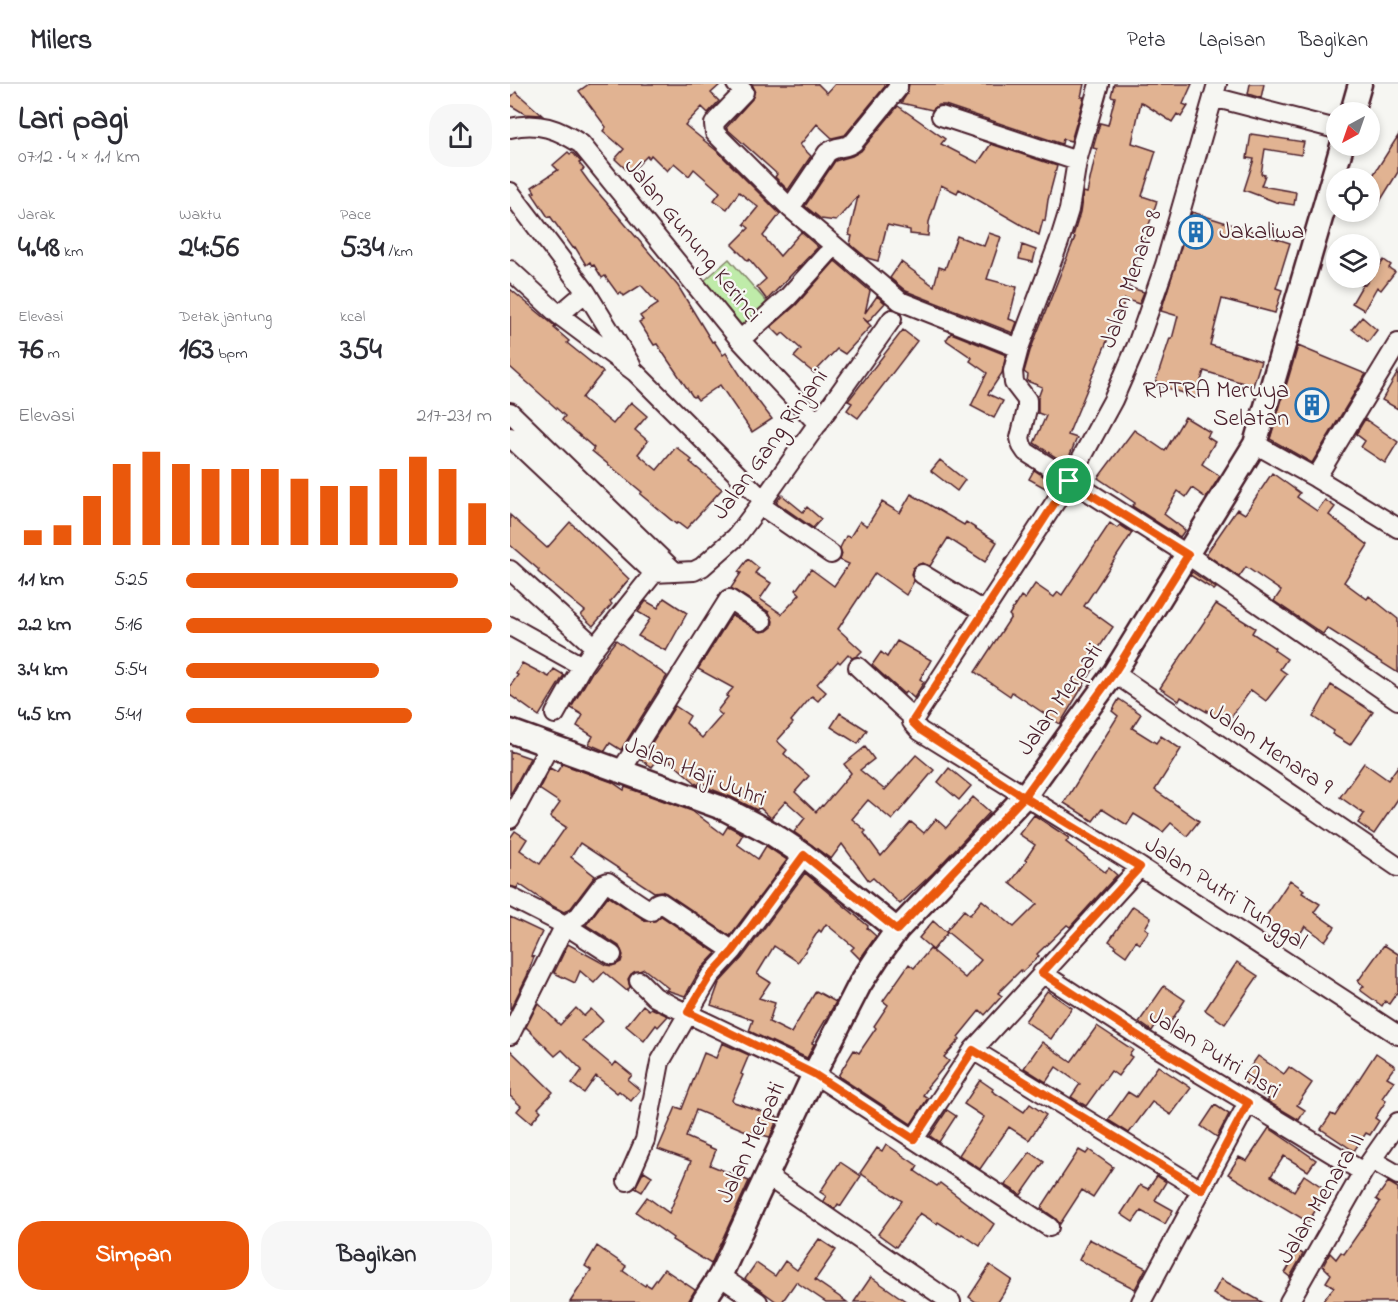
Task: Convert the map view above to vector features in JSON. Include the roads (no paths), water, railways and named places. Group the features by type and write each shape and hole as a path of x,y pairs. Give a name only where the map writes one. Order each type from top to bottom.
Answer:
{"street":[{"path":"790,208 827,153 834,147 849,147 898,88 898,84"},
{"path":"1099,84 1077,161 1069,210 1019,348 1013,371 1014,383 1027,400 1020,438 1022,446 1026,452 1188,555 1398,700"},
{"path":"1355,102 1360,84"},
{"path":"744,87 714,124 715,133 790,208 900,301 1019,348"},
{"path":"1215,90 1326,126"},
{"name":"Jalan Menara 8","path":"913,718 1069,481 1113,400 1137,345 1164,265 1215,90"},
{"path":"941,116 1077,161"},
{"name":"Jalan Gunung Kerinci","path":"510,128 525,124 542,125 556,129 582,144 740,340 818,424"},
{"name":"Jalan Merpati","path":"703,1302 720,1276 814,1074 860,984 897,930 1024,797 1114,673 1255,444 1339,156"},
{"path":"510,192 586,292 635,372"},
{"path":"740,340 788,297 826,255"},
{"path":"510,270 560,315 635,372 762,503 831,554"},
{"path":"560,315 586,292"},
{"name":"Jalan Gang Rinjani","path":"654,573 694,571 702,567 736,537 892,319"},
{"path":"1316,478 1398,343"},
{"path":"510,412 530,443 654,573 595,647 555,714"},
{"path":"510,437 530,443 675,572"},
{"path":"1255,444 1398,528"},
{"path":"510,570 595,647"},
{"path":"922,574 983,611"},
{"path":"621,771 729,599 762,621"},
{"path":"510,626 582,666"},
{"name":"Jalan Putri Tunggal","path":"858,667 913,718 914,725 920,730 1024,797 1140,867 1398,1035"},
{"name":"Jalan Menara 9","path":"1114,673 1398,867"},
{"name":"Jalan Haji Juhri","path":"510,731 724,809 771,833 804,855 897,930"},
{"path":"510,819 550,745"},
{"path":"627,1181 645,1140 660,1062 710,976 733,951 804,855"},
{"path":"914,1139 973,1050 1140,867"},
{"path":"510,1035 565,925 579,916 603,884 608,882 648,910 651,911 660,902 733,951"},
{"path":"510,897 565,925 612,955"},
{"name":"Jalan Putri Asri","path":"1042,973 1248,1103 1368,1166 1398,1175"},
{"path":"639,981 655,997 814,1074 1049,1227"},
{"path":"973,1050 1202,1190"},
{"path":"1141,1302 1248,1103"},
{"name":"Jalan Menara II","path":"1289,1302 1368,1166 1398,1122"},
{"path":"767,1176 951,1302"},
{"path":"720,1276 758,1302"}],"place":[{"name":"Jakaliwa","path":"1196,232"},
{"name":"RPTRA Meruya Selatan","path":"1312,405"}]}
